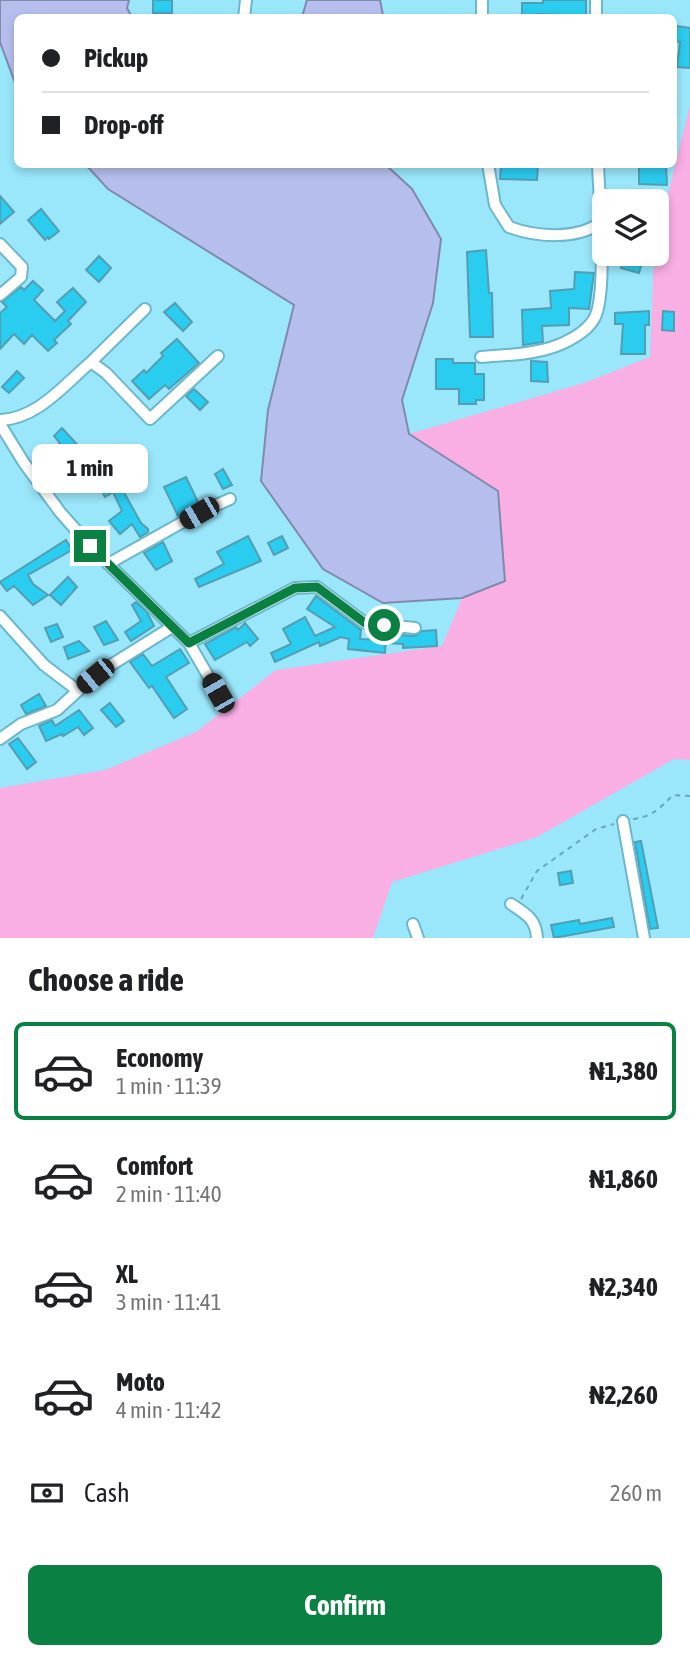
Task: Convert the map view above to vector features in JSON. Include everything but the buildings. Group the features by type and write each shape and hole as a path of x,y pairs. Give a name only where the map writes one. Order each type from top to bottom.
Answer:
{"street":[{"path":"489,168 495,205 509,227 544,234 575,234 592,229"},
{"path":"598,168 599,189"},
{"path":"0,244 22,267 21,277 0,295"},
{"path":"481,357 537,352 551,348 589,326 598,309 601,266"},
{"path":"145,309 91,362 35,410 23,417 0,422 24,463 60,512 108,564 189,643 218,693"},
{"path":"91,362 106,373 150,419 218,356"},
{"path":"108,564 199,513 230,499"},
{"path":"189,643 295,588 317,587 365,623 415,628"},
{"path":"0,616 44,665 77,690"},
{"path":"0,739 21,724 57,710 95,676 172,627"},
{"path":"623,821 644,938"},
{"path":"511,904 530,916 537,938"},
{"path":"413,925 418,938"}],"path":[{"path":"511,904 521,899 537,871 596,829 646,818 673,795 690,796"}],"shaded area":[{"path":"690,105 690,760 674,759 537,837 392,882 373,938 0,938 0,788 105,770 196,732 276,670 442,646 462,598 505,581 498,491 409,434 584,383 650,357 654,266 669,266 669,190 674,168 677,168 677,157"}],"water":[{"path":"0,0 129,0 127,8 130,14 14,14 14,80 0,42"},
{"path":"307,0 380,0 383,14 303,14"},
{"path":"89,168 389,168 412,189 441,239 433,303 402,400 409,434 498,491 505,581 462,598 383,603 323,569 261,481 268,410 294,305 108,189"}],"route":[{"path":"90,546 189,643 295,588 304,587 317,587 365,623 384,625"}]}
